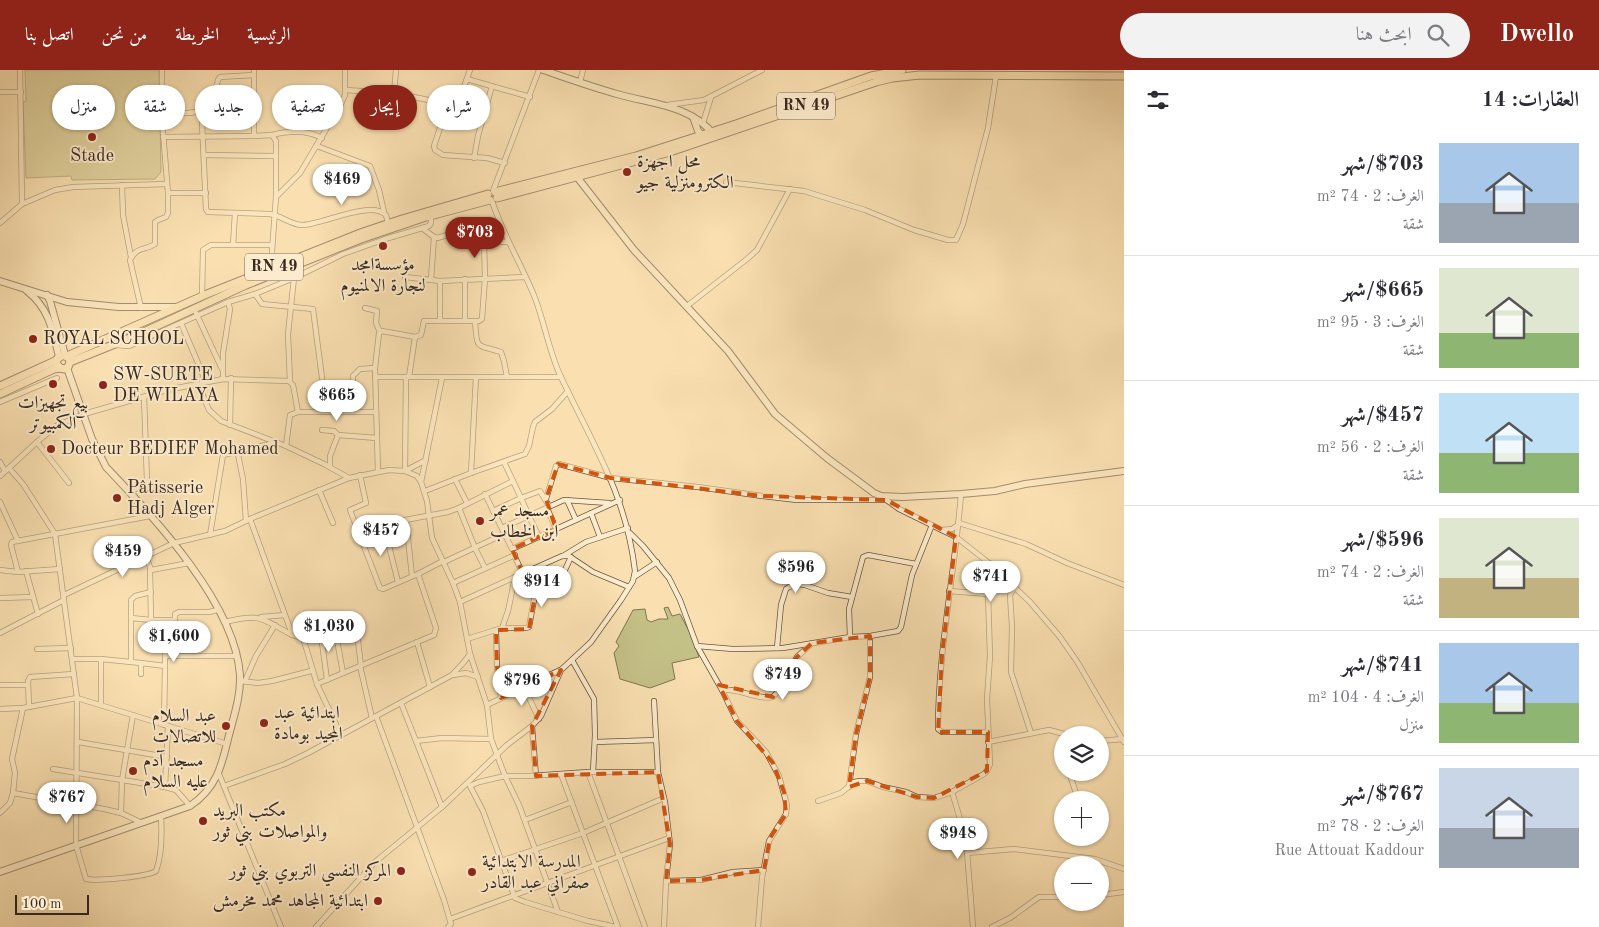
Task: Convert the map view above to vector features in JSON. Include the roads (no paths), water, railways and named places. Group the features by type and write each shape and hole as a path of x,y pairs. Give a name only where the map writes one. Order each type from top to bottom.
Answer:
{"main road":[{"name":"RN 49","path":"0,394 54,370 63,361 114,345 195,312 236,290 292,266 383,231 492,196 643,160 707,140 713,134 871,76 902,70"},
{"name":"RN 49","path":"0,386 63,361 202,296 388,223 636,156 700,134 713,134 892,78 920,75 1124,76"}],"street":[{"path":"20,70 22,204"},
{"path":"162,70 162,85"},
{"path":"217,85 220,77 220,70"},
{"path":"276,197 295,180 343,101 345,70"},
{"path":"395,85 396,70"},
{"path":"465,85 470,70"},
{"path":"487,705 561,670 591,642 629,587 635,571 629,531 620,500 602,457 561,378 535,297 508,242 492,196 539,70"},
{"path":"543,70 685,112 703,123 713,134"},
{"path":"580,82 583,70"},
{"path":"666,105 711,97 762,70"},
{"path":"220,77 254,72 254,136"},
{"path":"726,182 790,189 813,194 865,210 914,230 948,240 956,240 963,224 988,128 996,76"},
{"path":"467,79 530,97"},
{"path":"474,158 492,86"},
{"path":"345,90 353,90"},
{"path":"0,92 21,92"},
{"path":"703,123 711,97"},
{"path":"693,117 700,134 707,140"},
{"path":"131,257 138,250 155,244 155,222 168,215 163,130"},
{"path":"203,130 206,209 208,212 275,214 301,225 360,211 373,210 384,212"},
{"path":"439,130 434,150 443,155 487,158 504,163"},
{"path":"163,138 254,136 286,132 306,132 322,138"},
{"path":"272,135 276,141 276,197 272,245 273,267"},
{"path":"317,146 370,166 380,192 388,223"},
{"path":"204,154 276,156"},
{"path":"577,177 622,236 728,351 747,378 780,418 847,474 899,509 956,537 1015,587 1060,637 1078,663 1123,740 1109,741"},
{"path":"0,223 22,204 64,188 167,184"},
{"path":"122,185 124,216 131,257 130,265 140,308"},
{"path":"686,306 757,250 790,189"},
{"path":"168,193 206,193"},
{"path":"233,245 235,213"},
{"path":"114,345 129,346 181,323 195,312 255,294 359,248 422,228 430,224 431,216"},
{"path":"422,228 434,237 466,232 484,240 508,242"},
{"path":"432,280 434,237"},
{"path":"380,332 415,337 421,335 423,321 475,321 482,319 486,278 484,240"},
{"path":"202,296 203,250 211,245 272,245"},
{"path":"289,381 291,378 288,334 294,278 292,266"},
{"path":"405,277 440,281 524,277"},
{"path":"465,280 465,321"},
{"path":"0,281 67,302 140,308 176,307"},
{"path":"440,281 440,320"},
{"path":"24,289 38,300 45,310 92,439 106,467 130,492 189,562 224,622 236,656 242,681"},
{"path":"236,290 240,298"},
{"path":"255,294 262,304 314,310 322,378"},
{"path":"47,296 50,301 63,361"},
{"path":"223,379 223,353 230,309 228,302"},
{"path":"365,308 377,311 376,323 380,332 375,368 378,472"},
{"path":"195,312 223,373"},
{"path":"475,321 479,345 483,348 501,352 507,377"},
{"path":"181,323 206,382"},
{"path":"406,471 408,377 415,337"},
{"path":"352,412 353,376 360,369 375,368"},
{"path":"375,377 442,378 476,376 561,378"},
{"path":"471,473 476,376"},
{"path":"0,402 57,378"},
{"path":"230,425 231,378"},
{"path":"0,476 56,426 84,414 144,396 206,382 231,378 289,381 293,385 298,412"},
{"path":"421,482 442,378"},
{"path":"198,384 209,410 221,421 286,446 350,478"},
{"path":"425,492 525,454 535,422 549,412 568,391"},
{"path":"130,492 146,484 147,481 144,396"},
{"path":"286,446 290,415 298,412 376,412"},
{"path":"322,430 334,431 338,434 377,438"},
{"path":"330,467 330,456 338,434"},
{"path":"37,442 70,483"},
{"path":"210,535 222,456 237,450 276,442"},
{"path":"237,450 248,520 292,635"},
{"path":"406,471 426,460"},
{"path":"0,462 23,484 55,534 78,698 76,845 86,879 150,874 156,871 159,860 161,816"},
{"path":"504,462 538,537"},
{"path":"546,499 558,464 611,478 788,499 883,498 961,494 995,491 1025,484 1124,471"},
{"path":"0,633 38,614 64,597 174,543 225,531 350,478 378,472 406,471 417,476 425,492 432,538 460,602 470,654 487,705 492,738 497,755 524,820 558,912"},
{"path":"360,476 366,503 350,509 380,588 383,589 418,574 504,534"},
{"path":"455,479 467,503"},
{"path":"358,533 459,508 513,481"},
{"path":"319,490 333,524"},
{"path":"493,511 540,490 546,499 556,529"},
{"path":"485,494 523,574"},
{"path":"961,494 939,689 938,729 942,732 988,732"},
{"path":"502,528 567,500 612,503"},
{"path":"567,500 576,520"},
{"path":"512,549 620,500"},
{"path":"0,502 18,541"},
{"path":"459,508 485,568"},
{"path":"591,513 600,537"},
{"path":"18,572 11,544 18,541 150,516"},
{"path":"406,520 412,576"},
{"path":"941,530 952,529 959,524"},
{"path":"959,524 1026,544 1067,563 1124,585"},
{"path":"697,646 777,648 895,632 901,628 912,575 932,525"},
{"path":"384,526 398,582"},
{"path":"460,602 540,567 600,537 629,531"},
{"path":"629,531 657,562 673,585 697,646 737,721 770,757 780,776 786,814 780,826 770,838 764,870 758,927"},
{"path":"453,583 515,555"},
{"path":"146,556 150,570 151,620"},
{"path":"562,556 571,557 593,572 629,587"},
{"path":"850,637 849,617 852,597 864,556 916,564"},
{"path":"557,594 571,557"},
{"path":"150,570 189,562"},
{"path":"634,577 657,562"},
{"path":"818,801 841,793 854,782 867,781 924,798 934,798 952,792 987,771 990,764 987,699 990,656 988,563"},
{"path":"467,639 502,628 528,627 540,567"},
{"path":"0,570 18,572 60,569"},
{"path":"26,571 38,614"},
{"path":"316,684 434,635 436,631 418,574"},
{"path":"502,628 508,611 515,577"},
{"path":"777,648 781,605 788,587 798,584 805,585 828,593 852,597"},
{"path":"1015,587 1010,595 1012,627 1011,672 1031,733"},
{"path":"949,590 988,594"},
{"path":"131,662 132,598 151,592"},
{"path":"0,598 34,597"},
{"path":"131,618 175,620 175,614 179,612 209,612 218,610"},
{"path":"224,622 243,618 285,616"},
{"path":"260,617 292,635 300,636 304,641 316,684 341,735"},
{"path":"165,620 164,666 167,757 165,787"},
{"path":"304,641 335,629 354,624 357,625 361,666 374,717 418,827 450,924 513,896 669,838"},
{"path":"0,872 190,806 208,791 218,774 242,681 275,625"},
{"path":"335,629 344,673"},
{"path":"496,630 497,666 501,698"},
{"path":"321,635 327,680"},
{"path":"849,787 856,734 870,677 870,636"},
{"path":"417,642 430,687"},
{"path":"722,690 734,689 763,697 772,697 781,688 797,657 812,643"},
{"path":"37,648 71,648"},
{"path":"224,786 292,761 401,703 452,675 470,654"},
{"path":"165,656 236,656"},
{"path":"72,659 101,659 164,666"},
{"path":"101,659 101,704"},
{"path":"572,660 594,699 595,742 591,772 619,857 645,927"},
{"path":"141,663 141,674"},
{"path":"316,927 375,862 469,784 507,745 532,726 538,719 561,670"},
{"path":"242,681 272,682 311,671"},
{"path":"29,707 28,681 30,677 74,674"},
{"path":"452,675 466,674 478,678"},
{"path":"0,685 28,685"},
{"path":"524,687 538,719"},
{"path":"0,709 23,708 78,698 227,744"},
{"path":"654,701 658,772 664,798 670,856 666,881 664,927"},
{"path":"401,703 442,807"},
{"path":"0,813 10,803 13,793 15,773 12,759 23,708"},
{"path":"121,813 122,780 133,715"},
{"path":"532,726 536,776"},
{"path":"988,742 1031,733 1054,731"},
{"path":"416,741 442,738 492,738"},
{"path":"595,742 656,740"},
{"path":"78,742 167,757"},
{"path":"53,769 165,787 176,790 190,806"},
{"path":"469,784 505,776 591,772 658,772"},
{"path":"218,774 281,927"},
{"path":"561,774 617,927"},
{"path":"469,784 483,811 513,896 519,900 558,912 617,927"},
{"path":"952,792 964,831 973,927"},
{"path":"13,793 121,813 142,823"},
{"path":"502,862 583,832 664,798"},
{"path":"524,820 572,802"},
{"path":"967,853 1014,848 1095,859 1124,869"},
{"path":"0,877 17,867"},
{"path":"666,881 701,880 732,872 764,870"},
{"path":"1109,894 1124,892"},
{"path":"992,927 1010,918 1039,897 1054,897"}],"place":[{"name":"Stade","path":"92,137"},
{"name":"محل اجهزة الكترومنزلية جيو","path":"627,172"},
{"name":"مؤسسةامجد لنجارة الالمنيوم","path":"383,246"},
{"name":"ROYAL SCHOOL","path":"33,339"},
{"name":"بيع تجهيزات الكمبيوتر","path":"53,384"},
{"name":"SW-SURTE DE WILAYA","path":"103,385"},
{"name":"Docteur BEDIEF Mohamed","path":"51,449"},
{"name":"Pâtisserie Hadj Alger","path":"117,498"},
{"name":"مسجد عمر ابن الخطاب","path":"480,521"},
{"name":"ابتدائية عبد المجيد بومادة","path":"264,723"},
{"name":"عبد السلام للاتصالات","path":"226,726"},
{"name":"مسجد آدم عليه السلام","path":"133,771"},
{"name":"مكتب البريد والمواصلات بني ثور","path":"203,821"},
{"name":"المركز النفسي التربوي بني ثور","path":"401,871"},
{"name":"المدرسة الابتدائية صفراني عبد القادر","path":"472,872"},
{"name":"ابتدائية المجاهد محمد مخرمش","path":"378,901"}]}
